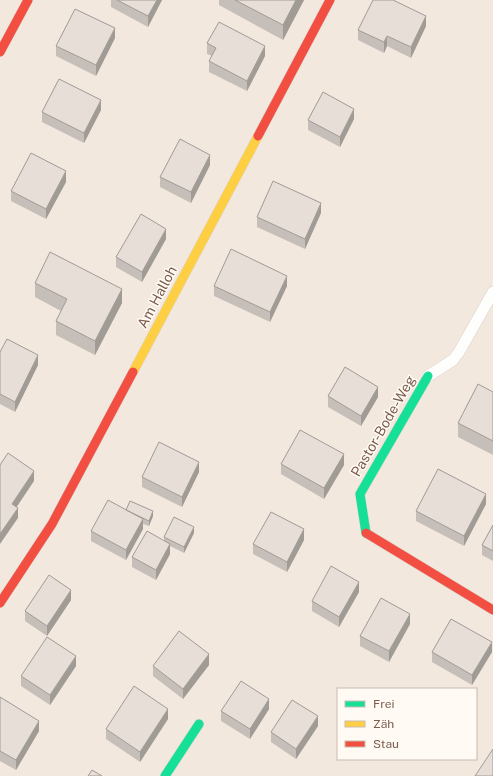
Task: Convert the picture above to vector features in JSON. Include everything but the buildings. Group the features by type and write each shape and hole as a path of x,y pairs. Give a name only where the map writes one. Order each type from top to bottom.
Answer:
{"street":[{"path":"0,52 28,0"},
{"name":"Am Halloh","path":"0,603 52,524 330,0"},
{"name":"Pastor-Bode-Weg","path":"428,376 360,494 366,533 493,610"},
{"path":"165,776 199,724"}],"lane":[{"path":"428,376 453,360 493,292"}],"shaded area":[{"path":"0,0 493,0 493,776 0,776"}],"traffic: fast":[{"path":"366,533 360,494 428,376"},
{"path":"165,776 199,724"}],"traffic: slow":[{"path":"133,372 258,136"}],"traffic: jam":[{"path":"0,52 28,0"},
{"path":"258,136 330,0"},
{"path":"0,603 52,524 133,372"},
{"path":"366,533 493,610"}]}
